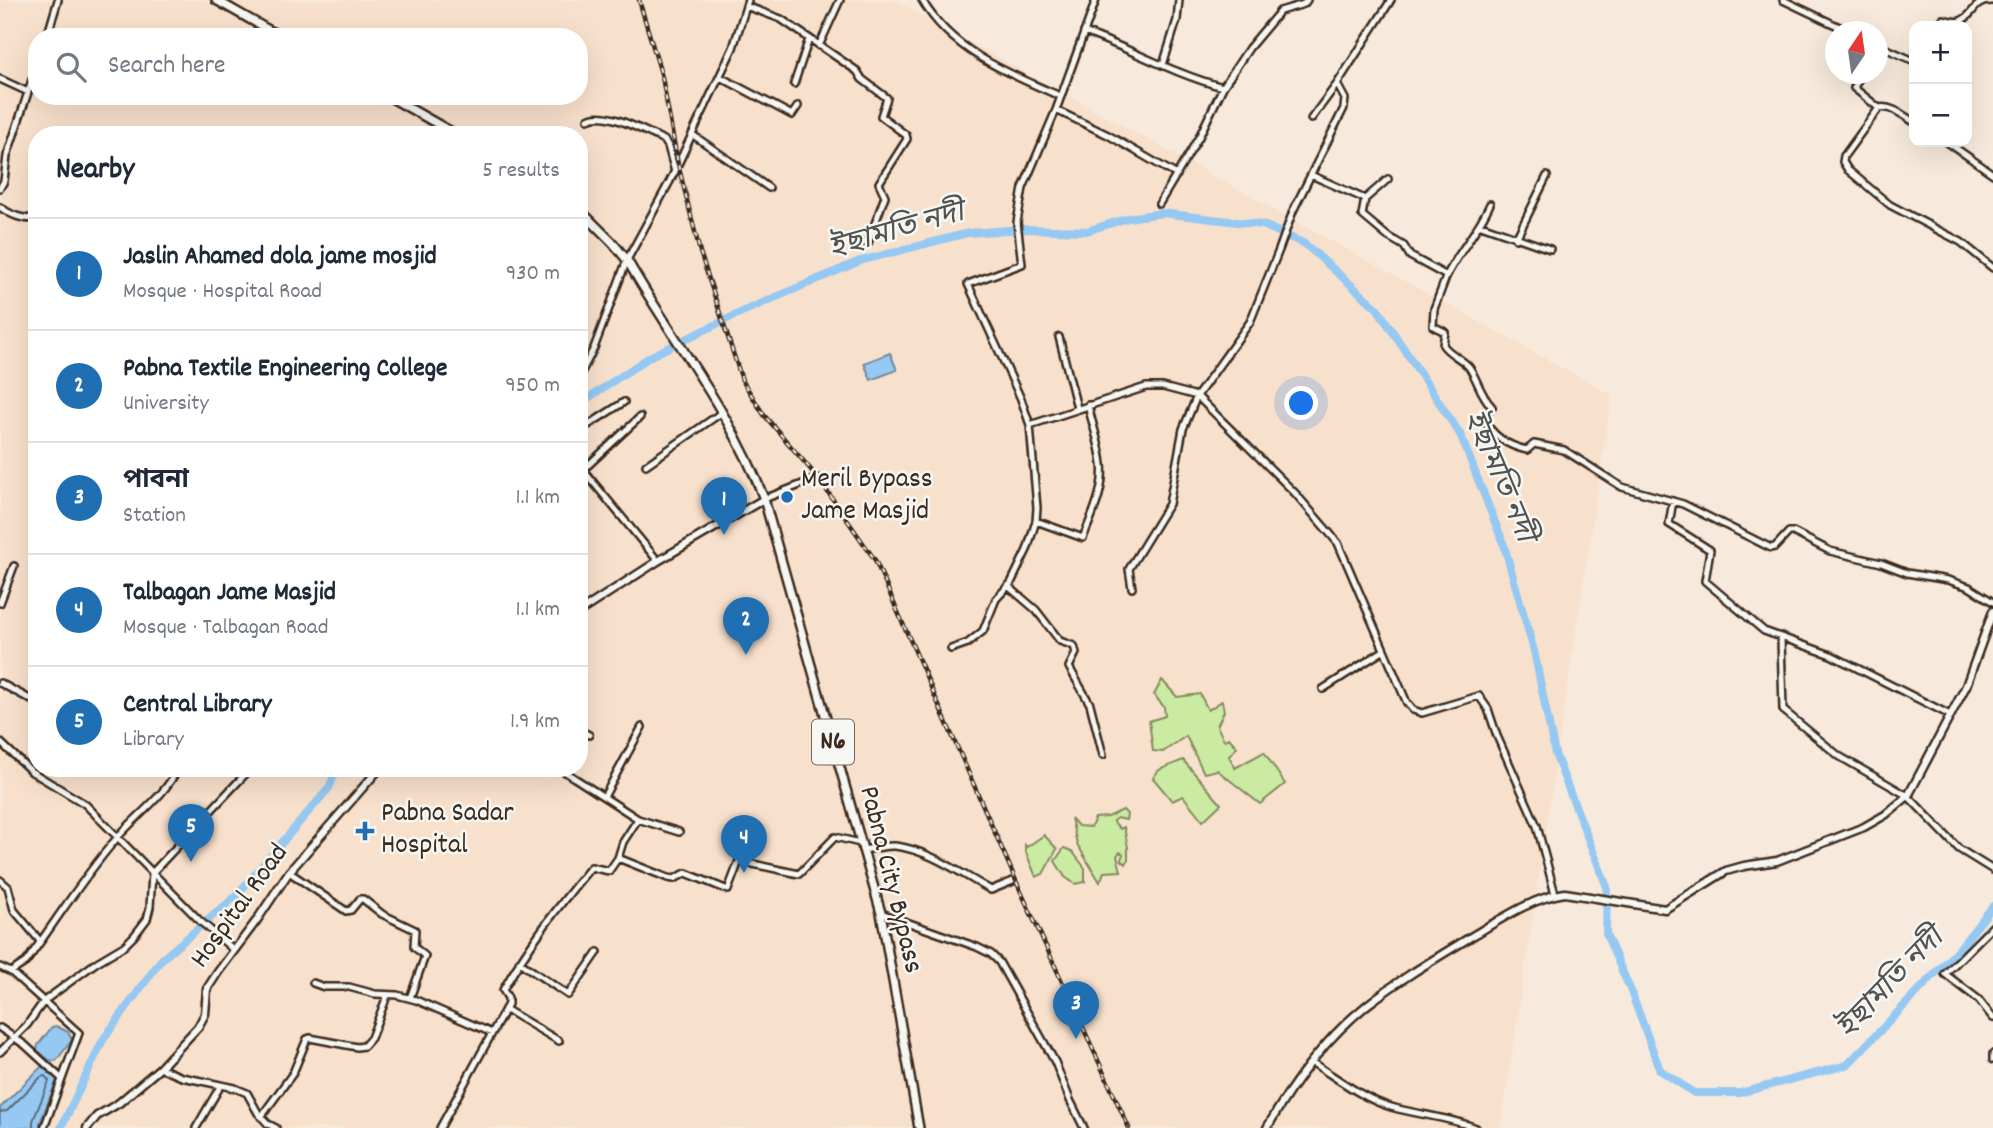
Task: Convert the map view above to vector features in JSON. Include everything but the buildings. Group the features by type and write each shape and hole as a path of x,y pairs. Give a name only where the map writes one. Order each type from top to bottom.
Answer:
{"highway":[{"path":"216,0 230,4 267,28"},
{"path":"404,105 441,126"},
{"name":"N6","path":"588,218 627,260"},
{"name":"Pabna City Bypass","path":"627,260 747,458 764,499 881,913 919,1128"}],"main road":[{"path":"588,606 658,561 764,499"},
{"path":"1267,1128 1311,1062 1366,1006 1504,917 1555,894 1565,893 1618,900 1657,909 1670,907 1726,871 1777,861 1885,816 1908,796 1966,686 1993,611"},
{"name":"Hospital Road","path":"87,1128 97,1116 119,1103 160,1068 203,1020 207,989 234,950 289,872 372,777"}],"street":[{"path":"50,28 58,0"},
{"path":"820,46 840,0"},
{"path":"922,0 940,26 1000,71 1060,96"},
{"path":"951,649 968,643 983,631 998,595 1008,586 1027,550 1036,521 1036,486 1030,425 1021,399 968,284 1022,264 1017,222 1024,188 1096,0"},
{"path":"1163,65 1177,20 1179,0"},
{"path":"1159,204 1199,137 1223,87 1250,48 1280,12 1304,4 1307,0"},
{"path":"1311,119 1391,0"},
{"path":"1783,0 1827,21"},
{"path":"1959,21 1979,2 1993,1"},
{"path":"588,360 627,260 675,172 733,48 747,3 781,19 857,71 862,79 886,95 887,102 881,116 907,137 898,156 879,183 885,196 867,243 859,241"},
{"path":"1084,32 1126,48 1189,78 1223,87"},
{"path":"794,84 809,39"},
{"path":"1888,51 1909,59"},
{"path":"720,77 792,115 798,106"},
{"path":"0,79 28,92 7,156 4,181 0,188"},
{"path":"1132,587 1129,569 1169,504 1182,429 1197,396 1250,322 1287,225 1344,108 1345,99 1337,84"},
{"path":"1856,84 1854,88 1879,108 1891,108 1909,119"},
{"path":"1879,108 1844,156 1843,162 1848,170 1890,205 1961,242 1993,268"},
{"path":"1056,110 1108,135 1177,174"},
{"path":"588,119 596,115 608,117 664,140 675,172"},
{"path":"692,135 769,188"},
{"path":"1954,147 1993,174"},
{"path":"1311,175 1365,199"},
{"path":"1516,239 1547,176"},
{"path":"1388,179 1365,199 1362,215 1404,246 1410,256 1439,270 1446,277"},
{"path":"1490,204 1481,225 1456,258 1446,277 1432,322 1436,328 1445,332 1443,345 1446,350 1466,364 1473,373 1476,386 1492,407 1484,419 1493,433 1512,447 1527,450 1534,444 1564,450 1622,487 1695,509 1771,548 1789,532 1793,532 1830,551 1969,587 1993,602"},
{"path":"0,207 22,219 28,219"},
{"path":"1481,225 1550,249"},
{"path":"1059,337 1077,408"},
{"path":"1030,425 1146,387 1164,387 1197,396 1295,493 1338,543 1407,704 1422,713 1479,696 1488,709 1497,736 1537,826 1555,894"},
{"path":"588,425 624,402"},
{"path":"1036,521 1083,538 1097,501 1102,473 1088,405"},
{"path":"646,465 721,413"},
{"path":"588,462 640,417"},
{"path":"588,476 658,561"},
{"path":"764,499 818,478"},
{"path":"1673,501 1669,524 1710,550 1705,581 1764,631 1830,654 1950,715"},
{"path":"0,603 14,566"},
{"path":"1008,586 1036,610 1060,641 1074,646 1076,653 1069,667 1090,704 1103,755"},
{"path":"1781,639 1783,710 1839,756 1908,796 1959,849 1993,870"},
{"path":"1323,689 1383,651"},
{"path":"0,683 28,698"},
{"path":"604,795 642,727"},
{"path":"0,742 28,768"},
{"path":"40,777 85,804 200,921 234,950"},
{"path":"12,972 26,962 117,838 160,794 171,777"},
{"path":"0,1052 27,1025 44,1001 97,962 124,946 134,936 147,919 152,873 243,777"},
{"path":"574,777 638,819 679,832"},
{"path":"440,1128 509,1001 503,990 519,962 554,911 591,867 609,871 638,819"},
{"path":"618,858 668,878 674,879 686,873 728,890 739,861 799,874 835,838 861,847 905,848 936,860 991,890 1013,881"},
{"path":"289,872 346,911 350,911 363,899 382,914 415,930 414,947 425,956 410,998"},
{"path":"0,880 8,887 14,910 40,940"},
{"path":"881,913 977,947 991,954 999,962 1055,1062 1084,1128"},
{"path":"1993,926 1945,974 1978,999 1993,1018"},
{"path":"519,962 568,995 598,952"},
{"path":"0,967 12,972 79,1033 44,1128"},
{"path":"313,983 324,987 349,986 387,996 410,998 439,1008 492,1033"},
{"path":"261,1117 293,1073 307,1039 364,1046 371,1038 387,996"},
{"path":"505,1009 559,1041"},
{"path":"0,1028 33,1052 61,1078"},
{"path":"1993,1054 1993,1060"},
{"path":"1311,1062 1390,1107 1448,1119 1476,1128"},
{"path":"160,1068 182,1077 247,1093 266,1126 276,1128"},
{"path":"196,1128 221,1086"}],"shaded area":[{"path":"0,0 894,0 1612,395 1501,1128 0,1128"}],"green space":[{"path":"1162,680 1177,697 1200,694 1208,710 1222,701 1224,711 1217,726 1224,740 1229,738 1237,747 1229,756 1235,768 1264,752 1285,784 1260,804 1217,770 1204,773 1186,736 1163,752 1153,751 1149,721 1165,716 1164,707 1154,695"},
{"path":"1183,760 1221,804 1203,821 1183,796 1172,801 1153,778 1159,770"},
{"path":"1123,810 1127,814 1126,820 1117,818 1113,821 1120,829 1124,827 1128,859 1126,864 1121,860 1123,854 1120,852 1117,856 1121,871 1104,872 1100,882 1077,844 1071,818 1078,826 1091,827 1095,818 1108,817"},
{"path":"1044,835 1057,849 1043,874 1036,877 1025,845 1027,847"},
{"path":"1064,848 1072,851 1085,868 1085,882 1075,884 1065,877 1055,861"}],"water":[{"path":"890,353 897,370 871,380 864,363"},
{"path":"56,1026 68,1032 72,1040 56,1061 49,1060 37,1050 52,1027"},
{"path":"43,1065 58,1077 40,1128 0,1128 0,1108"}],"waterway":[{"name":"ইছামতি নদী","path":"588,398 651,356 744,311 860,261 968,233 1024,229 1087,231 1128,218 1162,213 1263,225 1305,244 1377,308 1460,434 1504,545 1534,651 1555,754 1607,887 1606,934 1660,1070 1694,1093 1740,1093 1847,1065 1958,950 1993,906"},
{"name":"ইছামতি নদী","path":"61,1128 103,1040 161,960 236,896 329,788 333,777"}],"railway":[{"path":"639,0 662,77 678,164 700,252 742,380 764,415 818,478 875,560 1017,883 1129,1128"}],"place":[{"name":"Meril Bypass Jame Masjid","path":"787,497"},
{"name":"Jaslin Ahamed dola jame mosjid","path":"724,535"},
{"name":"Pabna Textile Engineering College","path":"746,655"},
{"name":"Pabna Sadar Hospital","path":"365,831"},
{"name":"Central Library","path":"191,862"},
{"name":"Talbagan Jame Masjid","path":"744,873"},
{"name":"পাবনা","path":"1076,1039"}]}
